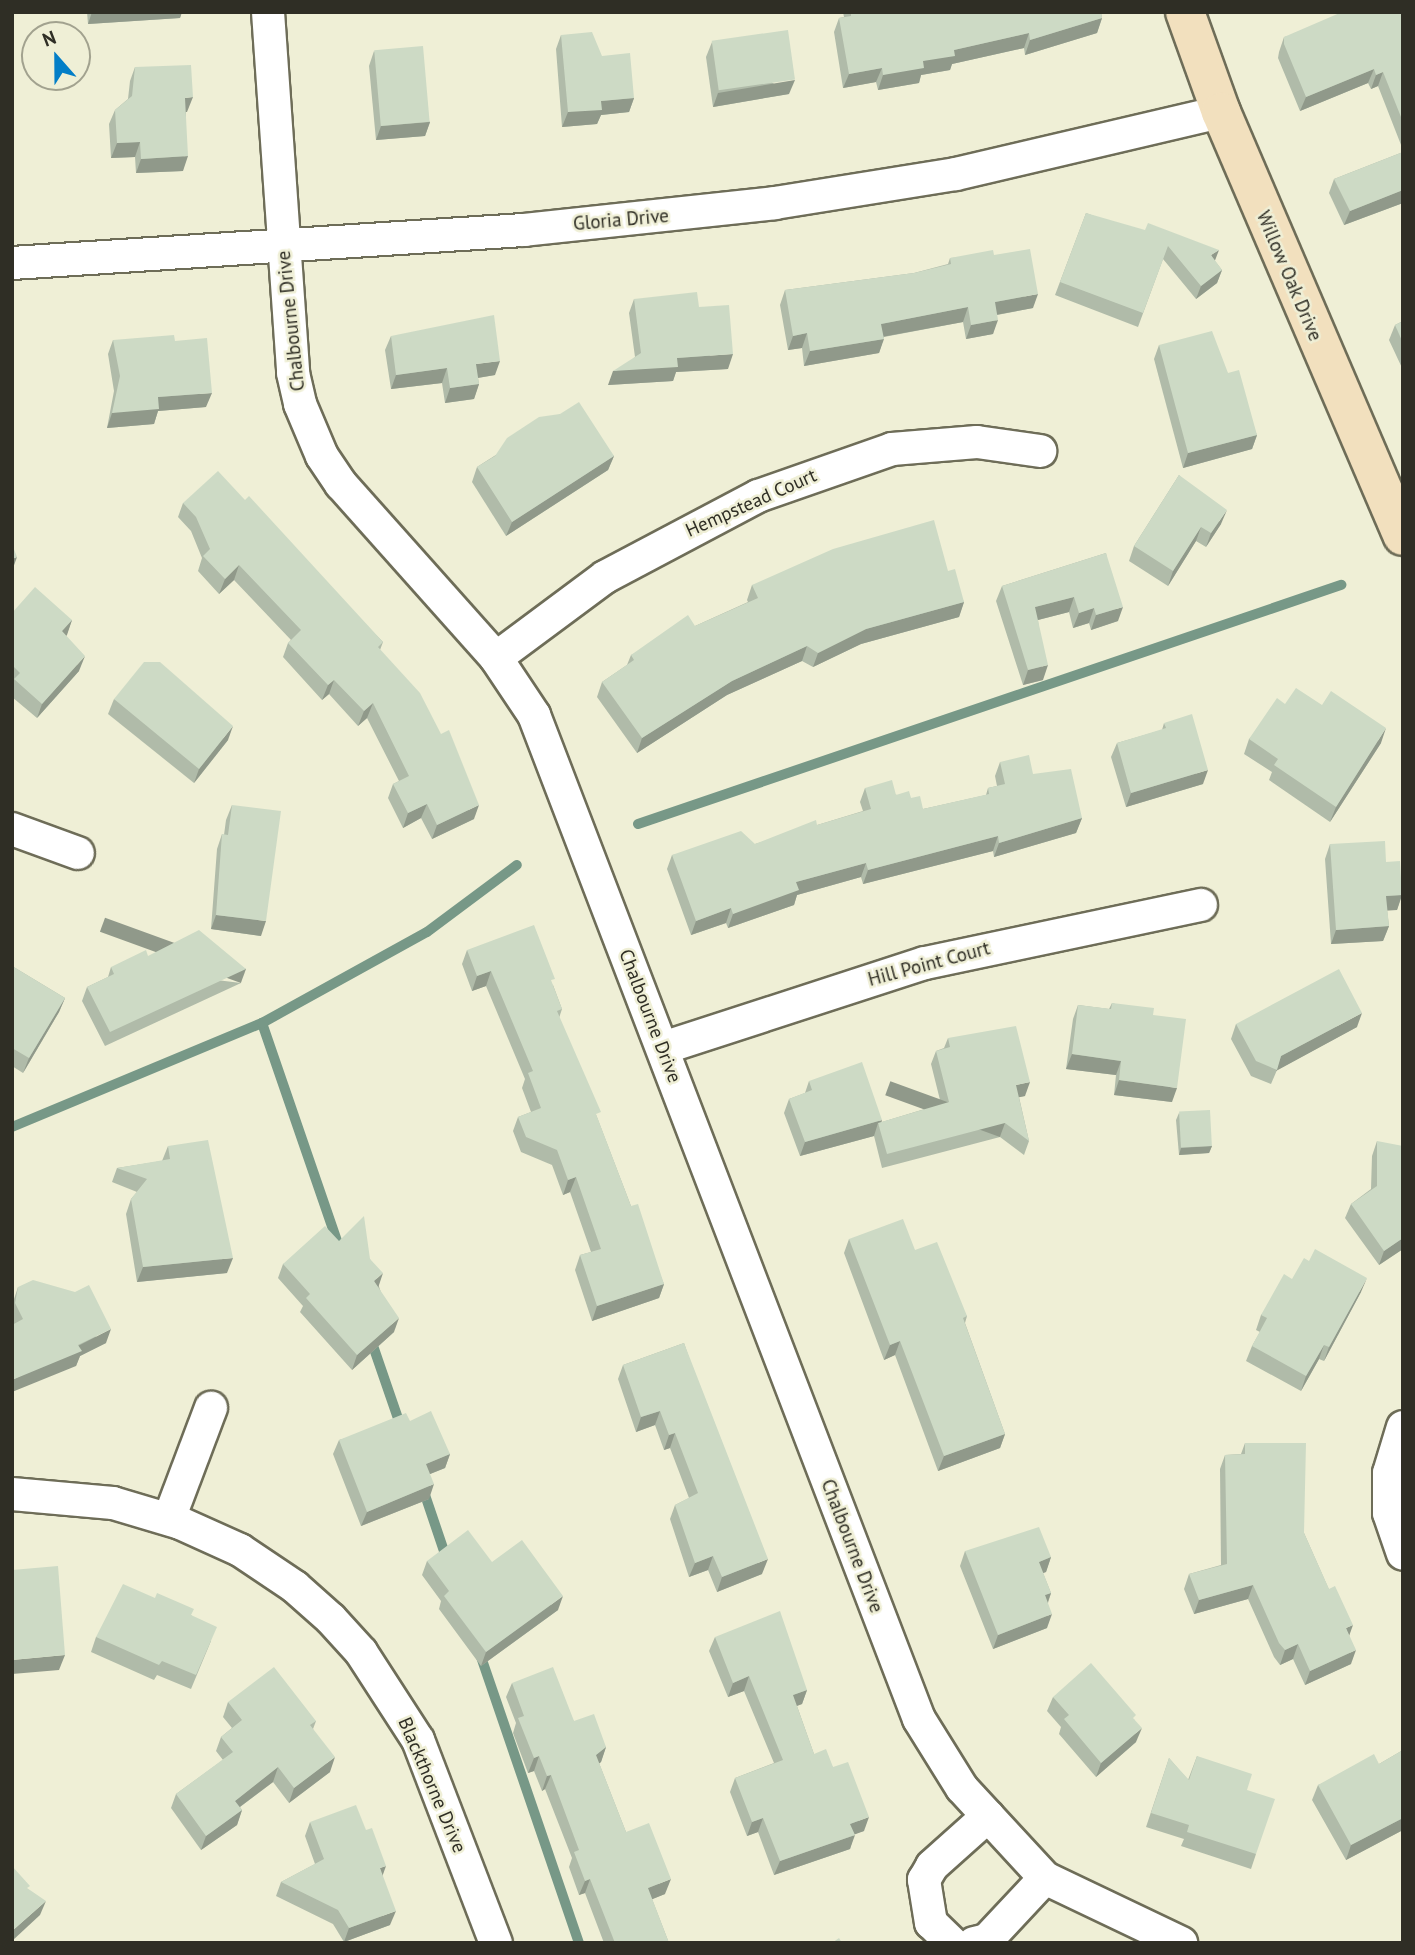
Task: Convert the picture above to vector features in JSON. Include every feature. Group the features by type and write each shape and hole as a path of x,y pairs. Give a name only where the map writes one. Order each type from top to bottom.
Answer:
{"street":[{"name":"Chalbourne Drive","path":"268,12 293,373 322,456 341,484 496,658 534,715 919,1719 956,1779 1045,1878 1181,1943"},
{"name":"Willow Oak Drive","path":"1185,12 1221,112 1403,536"},
{"name":"Gloria Drive","path":"12,263 524,230 775,203 956,174 1221,112"},
{"name":"Hempstead Court","path":"496,658 605,578 758,496 891,449 953,442 1040,451"},
{"path":"12,829 78,853"},
{"name":"Hill Point Court","path":"663,1048 925,962 1201,905"},
{"path":"169,1519 211,1408"},
{"path":"1403,1427 1389,1473 1389,1513 1403,1554"},
{"name":"Blackthorne Drive","path":"12,1494 113,1503 169,1519 240,1550 295,1587 361,1652 418,1740 496,1943"},
{"path":"951,1943 931,1923 924,1880 932,1866 988,1816"},
{"path":"974,1943 987,1940 1045,1878"}],"building":[{"path":"851,12 1101,12 1102,18 1030,40 1029,33 954,50 955,56 923,61 924,68 883,75 882,68 849,74 839,18 851,16"},
{"path":"1342,12 1403,12 1403,122 1383,72 1376,75 1374,69 1306,97 1284,44 1284,37"},
{"path":"788,30 795,80 719,90 712,41"},
{"path":"592,32 602,56 630,53 634,98 601,101 602,110 568,112 561,35"},
{"path":"423,46 430,122 381,126 374,50"},
{"path":"191,65 193,97 185,98 188,156 141,159 140,142 117,143 115,110 132,96 135,67"},
{"path":"1403,152 1403,190 1350,211 1334,179"},
{"path":"1086,213 1145,230 1148,223 1219,250 1211,255 1222,270 1201,286 1168,246 1143,313 1060,282"},
{"path":"1030,249 1038,294 995,302 998,320 971,325 968,307 881,324 884,339 810,351 807,333 793,336 785,290 914,273 951,264 950,258 993,250 994,255"},
{"path":"697,292 699,307 729,305 733,354 677,358 678,367 613,371 641,353 634,299"},
{"path":"494,315 500,361 476,364 479,384 450,388 447,368 396,375 391,336"},
{"path":"1403,321 1403,343 1395,325"},
{"path":"1212,331 1228,373 1239,370 1257,435 1188,453 1159,345"},
{"path":"174,335 175,341 207,338 212,393 158,397 159,409 112,413 120,376 113,340"},
{"path":"579,402 614,456 512,522 477,467 495,456 507,438 539,417 560,414"},
{"path":"218,471 245,500 249,496 383,642 378,647 420,693 441,734 449,730 479,805 437,825 427,804 408,813 393,784 409,776 373,703 364,711 334,680 328,685 288,643 301,630 239,565 225,579 203,556 210,549 196,517 183,503"},
{"path":"1179,475 1227,510 1211,533 1201,527 1173,571 1134,546"},
{"path":"934,520 948,571 955,569 964,602 866,629 818,653 807,646 732,681 642,738 602,682 634,660 631,655 688,615 695,626 758,598 752,585 833,549"},
{"path":"12,544 17,557 12,559"},
{"path":"1106,553 1123,607 1096,615 1094,608 1079,613 1074,597 1035,607 1048,665 1028,670 1002,586"},
{"path":"35,587 72,620 62,631 85,656 42,704 14,679 20,673 12,665 12,613"},
{"path":"144,662 160,662 233,726 199,769 114,699"},
{"path":"1296,688 1322,705 1331,691 1386,728 1336,807 1274,765 1278,759 1249,739 1277,698 1285,704"},
{"path":"1192,714 1208,770 1131,793 1117,743 1166,728 1164,723"},
{"path":"1029,755 1033,774 1071,769 1082,818 999,843 998,836 868,870 866,863 796,882 799,890 733,914 731,908 696,921 672,855 741,831 755,844 816,820 817,825 871,809 865,788 892,780 896,795 909,791 911,798 920,796 923,809 989,794 988,788 1005,784 1000,762"},
{"path":"232,805 281,811 266,921 216,915 222,834 228,835"},
{"path":"1385,841 1386,862 1400,861 1402,895 1386,896 1389,926 1336,930 1330,844"},
{"path":"534,925 555,979 551,980 562,1009 557,1011 601,1112 596,1114 631,1206 638,1204 664,1284 597,1306 580,1255 601,1249 576,1177 568,1180 557,1150 526,1137 518,1117 541,1108 528,1073 533,1071 491,971 477,976 467,950"},
{"path":"199,930 246,969 110,1032 87,987 114,974 111,967 146,950 148,956"},
{"path":"12,966 65,998 29,1058 12,1048"},
{"path":"1339,969 1362,1013 1281,1056 1277,1070 1256,1061 1236,1024"},
{"path":"1112,1003 1154,1008 1153,1015 1186,1019 1177,1088 1119,1080 1121,1061 1072,1054 1078,1005 1111,1009"},
{"path":"1016,1026 1030,1082 1016,1085 1029,1141 1005,1123 887,1154 878,1123 949,1102 936,1051 950,1047 948,1038"},
{"path":"862,1062 882,1120 805,1142 789,1099 812,1090 809,1081"},
{"path":"1210,1110 1212,1146 1181,1148 1179,1112"},
{"path":"208,1140 233,1258 143,1267 131,1199 147,1179 117,1168 170,1159 168,1146"},
{"path":"1377,1141 1403,1146 1403,1238 1384,1251 1351,1204 1377,1186"},
{"path":"364,1216 370,1259 383,1273 374,1281 399,1318 357,1355 306,1298 310,1294 283,1264 325,1226 339,1241"},
{"path":"903,1219 915,1250 937,1242 967,1316 963,1318 1005,1434 944,1456 900,1341 890,1345 849,1239"},
{"path":"1315,1249 1367,1278 1329,1347 1324,1345 1306,1376 1252,1346 1267,1318 1261,1315 1284,1274 1292,1279 1304,1258 1309,1261"},
{"path":"33,1280 75,1292 89,1285 111,1329 78,1345 82,1351 12,1380 12,1325 23,1319 15,1303 18,1287"},
{"path":"684,1343 768,1559 722,1577 713,1556 695,1563 675,1505 698,1493 675,1433 669,1435 660,1411 641,1417 623,1365"},
{"path":"431,1411 450,1454 426,1464 434,1484 367,1512 339,1440 406,1413 410,1421"},
{"path":"1245,1443 1306,1443 1304,1533 1329,1589 1335,1586 1353,1625 1346,1628 1356,1650 1310,1671 1298,1644 1285,1650 1279,1643 1253,1585 1199,1600 1189,1574 1227,1564 1225,1455 1245,1454"},
{"path":"1039,1527 1051,1557 1039,1562 1051,1593 1045,1595 1052,1614 998,1635 965,1551"},
{"path":"468,1530 492,1562 522,1540 563,1596 486,1652 444,1596 449,1591 427,1561"},
{"path":"58,1566 65,1655 12,1660 12,1570"},
{"path":"123,1584 155,1598 157,1593 194,1609 191,1615 217,1627 196,1675 162,1661 159,1665 96,1637"},
{"path":"780,1611 807,1690 793,1695 814,1754 826,1749 833,1767 848,1762 869,1817 850,1824 855,1835 780,1861 763,1818 752,1822 735,1778 783,1760 749,1676 733,1683 715,1637"},
{"path":"1091,1663 1136,1715 1133,1718 1142,1728 1101,1763 1064,1719 1069,1715 1053,1697"},
{"path":"274,1667 316,1721 310,1725 335,1757 294,1788 278,1767 235,1801 242,1810 206,1836 176,1794 233,1752 221,1737 242,1720 228,1702"},
{"path":"553,1667 574,1721 594,1714 606,1747 596,1755 626,1832 649,1823 671,1879 648,1888 669,1943 615,1943 590,1879 585,1881 574,1852 579,1850 551,1775 547,1776 539,1756 534,1758 518,1718 524,1716 512,1683"},
{"path":"1403,1750 1403,1818 1351,1845 1318,1785 1374,1754 1379,1764"},
{"path":"1197,1756 1252,1774 1247,1790 1275,1799 1256,1854 1187,1832 1189,1825 1151,1813 1169,1758 1189,1780"},
{"path":"356,1805 366,1830 372,1828 386,1866 380,1868 396,1911 349,1928 338,1910 281,1882 324,1859 310,1822"},
{"path":"12,1866 30,1886 27,1888 46,1901 12,1931"}],"waterway":[{"path":"638,824 1341,585"},
{"path":"12,1127 262,1023 427,932 517,865"},
{"path":"262,1023 341,1252"},
{"path":"370,1337 401,1427"},
{"path":"423,1489 447,1560"},
{"path":"479,1651 579,1943"}]}
